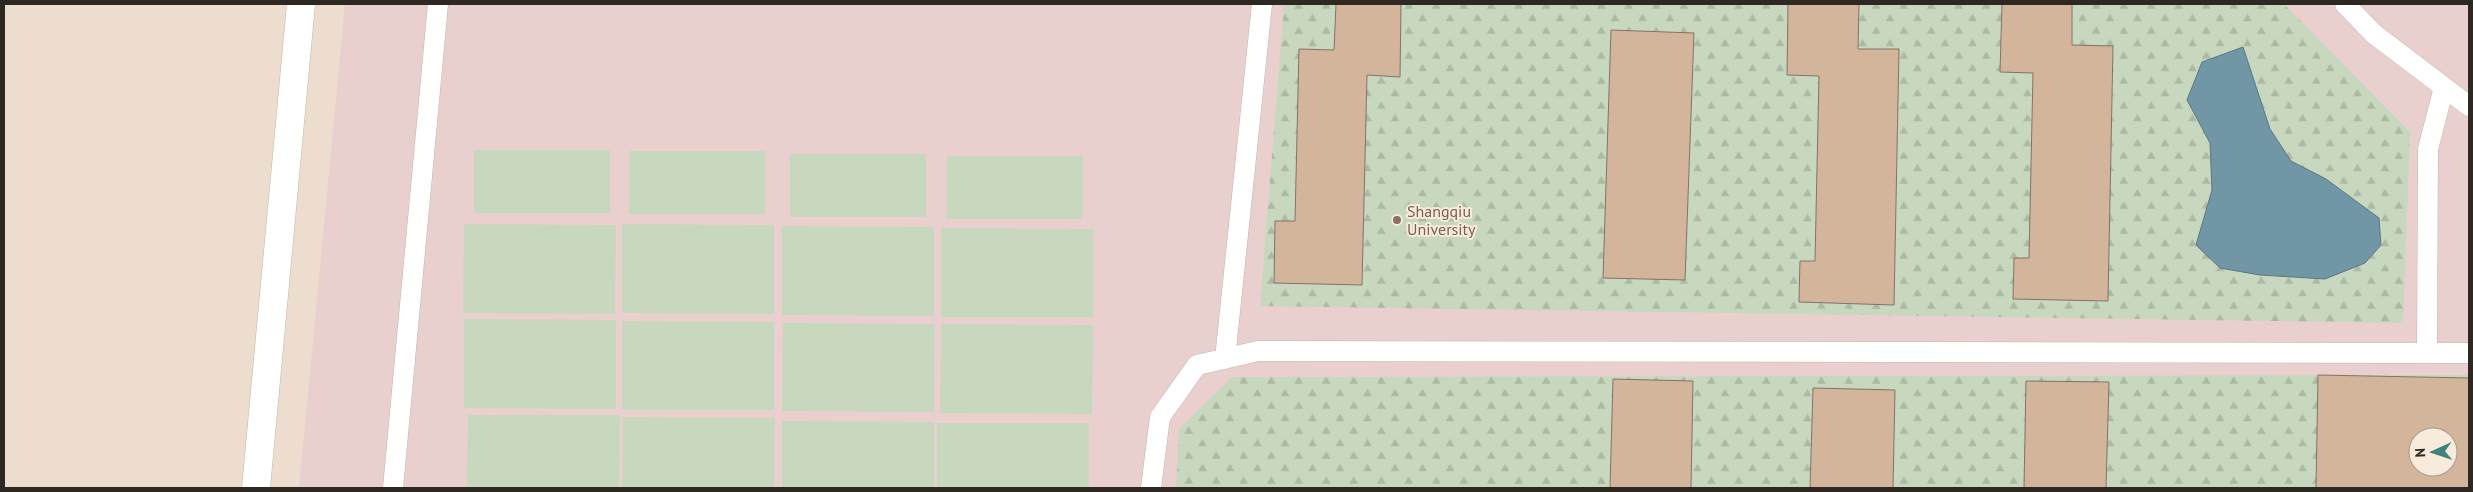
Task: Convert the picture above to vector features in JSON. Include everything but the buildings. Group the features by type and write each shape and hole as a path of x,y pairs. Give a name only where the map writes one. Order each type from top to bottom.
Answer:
{"street":[{"path":"256,488 301,4"}],"lane":[{"path":"393,488 438,4"},
{"path":"1225,358 1262,4"},
{"path":"2344,4 2374,34 2469,106"},
{"path":"2427,353 2428,149 2444,87"},
{"path":"1151,488 1160,417 1197,365 1258,351 2469,353"}],"shaded area":[{"name":"Shangqiu University","path":"345,4 2469,4 2469,488 299,488"}],"green space":[{"path":"1284,4 2284,4 2410,132 2403,323 1260,306"},
{"path":"474,150 610,150 610,213 474,213"},
{"path":"629,151 765,151 765,214 629,214"},
{"path":"790,154 926,154 926,217 790,217"},
{"path":"947,156 1083,156 1083,219 947,219"},
{"path":"464,224 616,225 615,314 463,313"},
{"path":"622,224 774,225 774,314 622,313"},
{"path":"782,226 934,227 934,316 782,315"},
{"path":"941,228 1093,229 1093,317 941,317"},
{"path":"464,319 616,320 616,409 464,408"},
{"path":"622,321 774,322 774,410 622,410"},
{"path":"783,323 935,324 934,412 782,411"},
{"path":"941,324 1093,325 1092,414 940,413"},
{"path":"2469,375 2469,488 1176,488 1179,429 1232,377"},
{"path":"468,415 620,415 619,488 467,488"},
{"path":"623,417 775,418 774,488 622,488"},
{"path":"782,421 934,422 934,488 782,488"},
{"path":"937,423 1089,423 1089,488 937,488"}],"water":[{"path":"2243,47 2270,129 2291,161 2326,179 2379,218 2381,245 2365,263 2325,279 2260,275 2220,268 2196,245 2212,190 2210,143 2187,100 2202,62"}],"place":[{"name":"Shangqiu University","path":"1397,220"}]}
